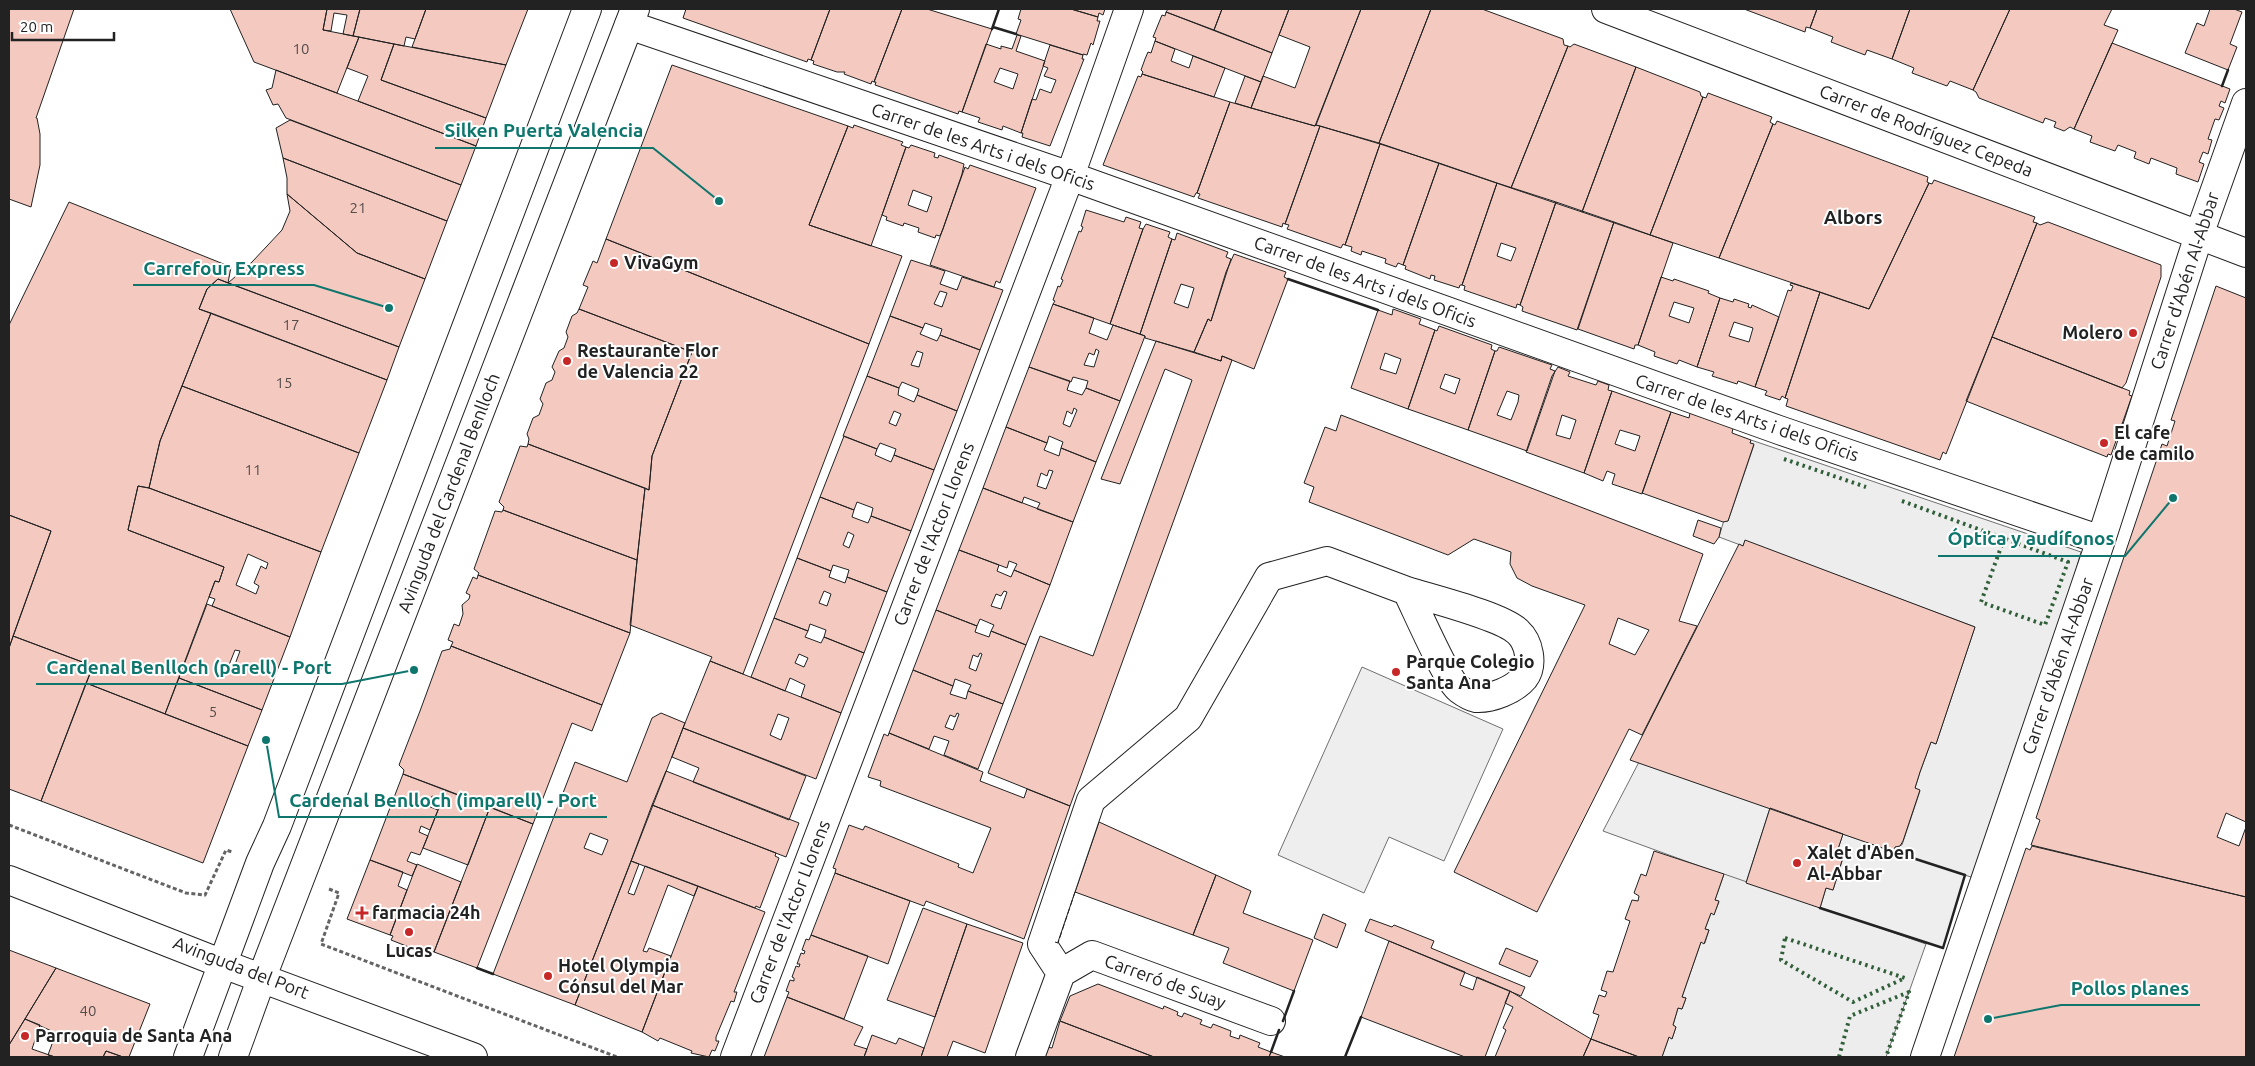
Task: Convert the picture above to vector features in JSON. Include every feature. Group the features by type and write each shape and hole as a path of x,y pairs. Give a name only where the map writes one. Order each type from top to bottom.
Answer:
{"street":[{"path":"188,1057 587,9"},
{"name":"Carrer de l'Actor Llorens","path":"735,1057 1070,176 1129,9"},
{"name":"Carrer de Rodríguez Cepeda","path":"1606,9 2246,252"},
{"name":"Carrer de les Arts i dels Oficis","path":"632,17 1770,426 2101,540"},
{"name":"Avinguda del Cardenal Benlloch","path":"233,1057 262,977 632,17"},
{"name":"Carrer d'Abén Al-Abbar","path":"1925,1057 2101,540 2199,235 2246,103"},
{"path":"1030,1057 1061,973 1042,944 1091,800 1188,718 1269,577 1327,560 1407,591 1499,620 1518,632 1528,647 1529,665 1524,678 1493,696 1474,698 1457,688 1407,591"},
{"name":"Avinguda del Port","path":"9,880 224,964 473,1057"},
{"name":"Carreró de Suay","path":"1061,973 1092,954 1271,1022"}],"path":[{"path":"9,825 186,893 205,894 226,850"},
{"path":"339,893 321,944 617,1057"}],"shaded area":[{"path":"1751,440 2081,552 2052,655 1977,879 1894,852 1895,847 1902,845 1920,791 1915,788 1920,772 1931,742 1936,744 1975,627 1745,541 1743,546 1719,537 1724,520 1728,521 1754,445 1750,443"},
{"path":"1362,667 1503,729 1444,861 1389,837 1364,893 1278,855"},
{"path":"1639,762 1770,808 1746,883 1603,831"},
{"path":"1843,834 1965,875 1943,948 1820,908 1826,888 1833,890 1844,855 1837,852"},
{"path":"1724,874 1926,944 1886,1057 1662,1057 1669,1037 1672,1039 1676,1027 1673,1025 1678,1008 1682,1009 1686,998 1682,997 1701,942 1705,943 1709,930 1705,929 1711,913 1714,914 1719,902 1715,900"}],"building":[{"path":"9,9 74,9 36,118 40,134 40,165 31,207 9,199"},
{"path":"230,9 327,9 323,30 359,37 337,93 254,62"},
{"path":"327,9 360,9 353,36 343,34 347,15 334,13 331,31 323,30"},
{"path":"360,9 426,9 415,39 406,37 404,46 353,36"},
{"path":"426,9 528,9 506,65 412,47"},
{"path":"686,9 830,9 811,60 808,59 807,62 683,18"},
{"path":"830,9 902,9 874,82 872,81 871,84 844,74 845,72 837,72 813,64 814,61 811,60"},
{"path":"902,9 927,9 992,29 962,112 959,111 958,114 875,85 876,82 874,82"},
{"path":"1021,9 1071,9 1098,17 1097,21 1100,21 1093,45 1091,43 1087,55 1083,55 1016,34 1021,20 1018,19"},
{"path":"1071,9 1105,9 1103,15 1099,13 1098,17"},
{"path":"1168,9 1222,9 1214,30 1166,12"},
{"path":"1222,9 1289,9 1272,53 1214,30"},
{"path":"1289,9 1361,9 1315,126 1251,108 1263,76 1295,88 1310,47 1279,35"},
{"path":"1361,9 1431,9 1379,143 1316,125"},
{"path":"1431,9 1482,9 1563,39 1564,45 1568,46 1511,188 1379,143"},
{"path":"1744,9 1817,9 1810,28 1806,27 1805,32"},
{"path":"1817,9 1910,9 1892,59 1867,50 1865,55 1831,42 1833,37 1810,28"},
{"path":"1910,9 2010,9 1973,90 1950,81 1947,86 1912,73 1914,68 1892,59"},
{"path":"2010,9 2112,9 2104,25 2118,30 2074,129 2070,127 2064,131 2054,127 2056,122 2045,118 2043,123 1979,98 1973,90"},
{"path":"2210,9 2234,9 2242,12 2230,44 2237,47 2228,70 2185,53 2197,23 2204,26"},
{"path":"1166,12 1272,53 1261,82 1155,41 1156,38 1153,37 1162,15 1165,16"},
{"path":"1017,35 1021,36 1016,51 1045,61 1021,133 1003,126 1002,130 978,122 980,118 962,112 986,44 1001,49 1001,46 1012,49","holes":["1000,68 1018,74 1013,89 994,82"]},
{"path":"359,37 394,44 381,80 486,118 476,146 358,101 368,76 347,68"},
{"path":"1155,41 1175,49 1171,61 1189,68 1193,56 1225,68 1214,97 1142,74 1141,70 1145,59 1148,52 1151,53"},
{"path":"2112,43 2230,89 2225,103 2221,101 2219,106 2224,108 2219,120 2215,119 2208,139 2212,140 2208,154 2203,152 2199,162 2204,164 2198,182 2176,174 2177,168 2151,158 2149,164 2134,158 2136,152 2118,145 2115,151 2090,142 2092,136 2074,129"},
{"path":"394,44 506,65 486,118 381,80"},
{"path":"1574,44 1636,67 1582,212 1511,188 1568,46 1570,47"},
{"path":"1050,45 1083,55 1082,59 1084,59 1050,146 1022,137 1023,133 1021,133 1032,99 1036,100 1040,89 1051,93 1056,80 1044,76 1048,68 1043,66"},
{"path":"672,65 848,126 809,225 902,256 869,344 606,239"},
{"path":"1636,67 1700,92 1703,97 1650,235 1582,212"},
{"path":"276,70 476,146 461,185 286,118 278,104 273,105 266,90 272,88"},
{"path":"1142,74 1230,102 1194,197 1103,165 1138,76 1141,77"},
{"path":"1245,76 1261,82 1251,108 1235,103"},
{"path":"1708,93 1772,117 1770,122 1773,124 1719,258 1650,235 1703,97 1706,98"},
{"path":"1230,102 1320,126 1285,224 1283,223 1282,227 1198,198 1200,194 1197,193"},
{"path":"290,120 461,185 447,221 283,158 276,128"},
{"path":"1777,121 1928,177 1927,182 1929,183 1869,309 1719,258 1773,124 1775,125"},
{"path":"854,125 903,142 901,145 906,147 871,246 809,225 848,126 853,128"},
{"path":"1320,126 1380,144 1345,245 1343,244 1341,248 1287,229 1289,225 1285,224"},
{"path":"1380,144 1439,163 1403,265 1398,263 1396,267 1385,263 1386,259 1362,251 1361,255 1351,251 1352,247 1345,245"},
{"path":"911,145 935,153 934,157 938,158 939,155 964,164 943,229 940,236 936,235 935,238 918,232 919,228 904,223 903,226 886,220 887,217 882,215 906,147 909,148","holes":["913,190 932,197 927,212 908,205"]},
{"path":"283,158 447,221 425,279 357,253 287,194 287,178"},
{"path":"1439,163 1497,183 1462,285 1459,288 1434,280 1435,276 1431,275 1430,279 1405,269 1406,266 1403,265"},
{"path":"970,165 1036,188 1000,283 996,281 994,287 930,265 965,167 968,169"},
{"path":"1934,180 2035,217 2033,222 2037,223 1946,454 1943,452 1940,460 1786,406 1788,399 1785,398 1820,292 1869,309 1929,183 1932,184"},
{"path":"1497,183 1556,202 1520,305 1517,304 1516,308 1464,290 1465,286 1462,285","holes":["1501,243 1516,248 1511,261 1497,256"]},
{"path":"287,194 357,253 425,279 399,347 228,283 252,262 282,230 290,211"},
{"path":"69,202 231,267 228,283 218,279 207,289 199,309 211,313 160,441 149,488 138,486 128,530 224,567 219,582 215,581 165,714 86,683 93,666 13,636 51,531 9,515 9,325"},
{"path":"1556,202 1614,222 1577,330 1522,311 1523,307 1520,305"},
{"path":"1086,210 1124,222 1126,217 1141,222 1139,228 1143,229 1110,324 1053,304 1079,231 1081,232 1083,227 1081,226"},
{"path":"1614,222 1673,243 1638,345 1635,345 1634,349 1578,329"},
{"path":"2048,222 2161,265 2161,277 2126,383 2122,388 1992,337 2037,223 2040,225"},
{"path":"1146,224 1170,232 1168,237 1172,239 1140,334 1110,324"},
{"path":"1177,233 1228,252 1226,257 1231,259 1211,321 1208,319 1194,352 1145,338 1145,336 1140,334 1172,239 1175,240","holes":["1181,284 1194,288 1188,308 1174,303"]},
{"path":"606,239 869,344 743,674 710,661 712,657 630,625 645,488 649,490 652,456 692,352 579,309 588,287 583,285 593,261 597,263"},
{"path":"1234,254 1286,272 1284,277 1288,279 1254,369 1222,356 1221,361 1194,352 1208,319 1211,321 1226,272"},
{"path":"911,260 945,271 940,284 957,290 962,277 1003,290 980,350 940,335 942,329 925,323 923,328 890,316","holes":["940,291 947,293 942,307 934,304"]},
{"path":"1661,277 1673,281 1674,279 1709,291 1708,293 1720,298 1697,367 1679,360 1677,364 1654,356 1655,352 1638,345","holes":["1674,302 1694,308 1689,323 1669,316"]},
{"path":"218,279 399,347 387,380 199,309 207,289"},
{"path":"1791,283 1820,292 1785,398 1782,396 1780,400 1765,395 1767,391 1755,387 1788,290 1791,291 1793,286 1790,285"},
{"path":"2216,286 2246,298 2246,822 2226,813 2217,837 2239,846 2246,827 2246,897 2031,845 2040,820 2036,818 2162,444 2167,446 2175,421 2171,420"},
{"path":"1720,298 1733,302 1734,299 1749,304 1748,307 1751,308 1752,305 1779,317 1755,387 1738,381 1737,384 1712,376 1714,372 1697,367","holes":["1734,322 1753,328 1749,342 1729,336"]},
{"path":"1053,304 1094,318 1089,333 1107,340 1113,325 1145,336 1120,401 1086,388 1088,381 1073,377 1071,382 1029,367","holes":["1096,349 1099,351 1094,367 1084,365 1089,353 1094,355"]},
{"path":"579,309 692,352 652,456 649,490 528,444 527,434 533,418 539,415 543,404 540,399 546,383 552,380 555,372 552,367 559,351 564,348 568,337 566,332 572,316"},
{"path":"1393,309 1421,319 1419,324 1435,330 1408,409 1351,388 1378,310 1392,315","holes":["1385,353 1401,359 1396,374 1380,369"]},
{"path":"211,313 387,380 359,453 182,386"},
{"path":"890,316 923,328 920,334 937,341 940,335 980,350 957,411 917,395 919,389 902,382 899,388 867,376","holes":["917,351 923,353 919,367 911,365"]},
{"path":"1439,326 1492,345 1491,349 1495,351 1468,430 1408,409 1435,330 1437,331","holes":["1445,374 1460,379 1455,394 1440,388"]},
{"path":"1992,337 2130,391 2129,395 2132,396 2111,455 2108,454 2107,457 1966,401"},
{"path":"1156,341 1221,361 1222,356 1232,360 1070,806 988,773 1040,636 1093,656 1192,380 1165,369 1120,484 1101,479"},
{"path":"1499,347 1552,365 1550,369 1555,371 1527,451 1468,430 1495,351","holes":["1507,391 1519,395 1511,420 1497,415"]},
{"path":"1029,367 1070,381 1067,390 1082,395 1086,388 1120,401 1096,462 1061,448 1063,442 1049,436 1047,443 1006,427","holes":["1074,408 1077,410 1070,427 1063,424 1067,411 1072,414"]},
{"path":"1558,367 1570,372 1568,376 1596,385 1598,381 1609,385 1608,390 1612,391 1584,473 1526,452 1552,376","holes":["1562,415 1576,420 1570,439 1556,435"]},
{"path":"867,376 899,388 898,395 914,402 917,395 957,411 934,470 894,455 896,449 880,443 877,449 843,436","holes":["894,411 901,414 896,426 889,423"]},
{"path":"182,386 359,453 321,552 149,488 160,441"},
{"path":"1612,391 1671,412 1642,494 1612,484 1615,474 1607,471 1603,481 1584,473","holes":["1620,430 1640,436 1635,451 1615,444"]},
{"path":"1671,412 1689,418 1690,413 1733,428 1732,433 1751,440 1750,443 1754,444 1728,521 1723,522 1642,493"},
{"path":"1341,415 1703,554 1679,621 1697,626 1642,735 1629,729 1537,912 1454,872 1585,605 1532,586 1517,578 1510,564 1511,552 1474,539 1448,555 1309,502 1314,487 1304,483 1325,427 1336,431","holes":["1618,618 1649,630 1635,655 1609,644"]},
{"path":"1006,427 1047,443 1044,450 1059,456 1061,448 1096,462 1073,522 1037,509 1040,503 1024,497 1022,503 983,488","holes":["1049,470 1053,471 1046,489 1037,486 1041,473 1047,476"]},
{"path":"844,436 877,449 875,455 891,462 894,455 934,470 911,531 871,516 873,508 857,502 854,510 820,497"},
{"path":"528,444 645,488 637,560 503,510 504,507 499,502 520,446 527,447"},
{"path":"138,486 149,488 321,552 290,637 212,606 215,599 209,597 215,581 219,582 224,567 128,530","holes":["248,554 268,563 266,569 261,566 254,583 259,586 256,594 236,585"]},
{"path":"983,488 1073,522 1050,585 1014,570 1017,564 1009,561 1007,568 959,550"},
{"path":"820,497 854,510 852,517 868,523 871,516 911,531 887,592 847,577 849,570 833,565 831,571 797,558","holes":["848,532 854,535 849,548 843,545"]},
{"path":"503,510 637,560 630,633 478,575 479,573 474,569 495,511 502,512"},
{"path":"9,515 51,531 9,648"},
{"path":"1698,520 1721,528 1719,537 1714,544 1693,536"},
{"path":"1745,540 1975,627 1936,744 1931,742 1920,772 1915,788 1920,790 1903,841 1900,846 1895,847 1894,852 1630,760 1739,544 1743,546"},
{"path":"959,550 999,565 997,571 1011,577 1014,570 1050,585 1026,645 991,631 994,625 980,619 977,626 936,610","holes":["1004,591 1007,592 1001,609 991,606 996,594 1001,596"]},
{"path":"797,558 831,571 829,577 845,583 847,577 887,592 864,653 824,637 826,630 810,624 808,631 774,618","holes":["824,591 831,594 827,606 819,603"]},
{"path":"478,575 630,633 602,705 451,646 453,642 448,640 454,624 459,626 463,614 462,605 469,599 470,595 466,593 473,577 477,579"},
{"path":"207,604 290,637 262,710 179,678","holes":["235,650 240,651 234,667 229,665"]},
{"path":"936,610 977,626 975,632 989,637 991,631 1026,645 1003,704 968,691 971,685 955,679 953,686 913,670","holes":["980,653 982,654 976,671 969,668 973,655 978,657"]},
{"path":"774,618 808,631 805,637 821,643 824,637 864,653 841,713 801,697 805,685 790,678 785,691 751,677","holes":["799,654 808,658 804,667 795,663"]},
{"path":"13,636 93,666 41,801 9,789 9,648"},
{"path":"451,646 602,705 592,731 572,723 533,824 403,774 404,770 399,765 442,651 450,649"},
{"path":"710,661 841,713 816,779 683,728","holes":["778,714 789,718 781,740 770,735"]},
{"path":"913,670 953,686 950,694 966,699 968,691 1003,704 978,769 944,755 949,741 934,736 929,749 889,733","holes":["957,713 959,714 953,730 945,727 950,715 955,717"]},
{"path":"179,678 262,710 248,746 165,714"},
{"path":"86,683 248,746 203,863 41,801"},
{"path":"661,713 685,723 575,1005 493,974 575,762 627,782 652,718","holes":["590,833 608,840 602,855 584,848"]},
{"path":"683,728 806,776 789,820 693,782 699,768 672,757"},
{"path":"889,733 983,772 980,781 1024,798 1027,789 1070,806 1024,939 926,901 924,906 835,873 836,869 833,868 849,825 863,830 865,826 959,864 958,867 973,873 991,828 880,786 881,781 868,777 884,734 888,736"},
{"path":"666,771 799,823 786,857 652,805"},
{"path":"403,774 446,790 442,800 432,796 428,806 438,810 430,830 421,826 419,832 428,836 420,855 411,852 407,861 417,865 412,876 370,860"},
{"path":"446,790 490,807 468,865 423,848"},
{"path":"652,805 776,853 775,856 779,858 760,908 756,906 755,908 631,861"},
{"path":"490,807 533,824 477,968 434,952"},
{"name":"Xalet d'Aben Al-Abbar","path":"1770,808 1843,834 1837,852 1844,854 1833,890 1826,888 1820,908 1746,883"},
{"path":"1099,822 1216,875 1193,935 1075,892"},
{"path":"2032,846 2246,897 2246,1057 1954,1057 2026,848 2030,850"},
{"path":"1654,851 1724,874 1715,900 1719,901 1714,915 1711,913 1705,929 1709,930 1704,944 1701,942 1682,997 1686,998 1682,1009 1678,1008 1673,1025 1676,1027 1672,1039 1669,1037 1662,1057 1639,1057 1591,1039 1599,1015 1593,1013 1599,995 1605,997 1607,992 1601,990 1607,971 1613,972 1630,921 1625,919 1632,900 1638,901 1639,896 1634,893 1641,874 1646,876"},
{"path":"370,860 403,872 398,886 407,890 390,935 347,919"},
{"path":"631,861 639,864 628,893 634,895 645,866 698,886 694,896 668,885 643,951 647,952 649,948 671,956 642,1032 575,1005"},
{"path":"417,864 461,882 434,952 431,951 429,955 391,940 393,936 390,935"},
{"path":"835,873 910,901 888,964 811,935"},
{"path":"1216,875 1251,891 1243,913 1313,940 1294,991 1223,963 1229,948 1193,935"},
{"path":"698,886 765,912 734,992 737,992 734,1002 731,1001 716,1037 716,1041 719,1041 715,1051 712,1050 709,1057 691,1053 692,1051 660,1038 658,1041 642,1032"},
{"path":"923,908 967,924 935,1017 887,1000"},
{"path":"1323,914 1346,924 1337,948 1314,938"},
{"path":"1370,919 1392,927 1394,925 1434,941 1431,948 1525,987 1521,996 1365,931"},
{"path":"967,924 1023,943 985,1053 953,1041 947,1057 921,1057"},
{"path":"811,935 868,956 844,1019 787,997 789,992 786,991 790,980 794,981 792,977 796,966 799,967 800,964 797,964 801,953 804,954 805,951 802,950 806,939 809,940"},
{"path":"1389,941 1465,972 1460,985 1473,990 1477,977 1510,991 1485,1057 1465,1057 1361,1017"},
{"path":"1506,948 1538,961 1530,977 1499,964"},
{"path":"9,950 56,968 9,1045"},
{"path":"56,968 150,1004 129,1057 123,1057 106,1051 103,1057 55,1057 48,1055 56,1033 25,1019"},
{"path":"1098,984 1163,1009 1164,1006 1178,1012 1177,1015 1182,1017 1184,1013 1202,1020 1200,1024 1211,1028 1213,1024 1231,1031 1230,1036 1239,1039 1240,1035 1260,1043 1258,1047 1271,1052 1269,1057 1154,1057 1060,1021 1070,996"},
{"path":"1510,991 1591,1039 1583,1057 1495,1057 1506,1030 1503,1028 1513,1007 1505,1003"},
{"path":"787,997 863,1027 854,1045 867,1049 864,1057 764,1057"},
{"name":"Parroquia de Santa Ana","path":"25,1019 40,1025 32,1049 55,1057 9,1057 9,1045"},
{"path":"1060,1021 1154,1057 1043,1057 1047,1047 1052,1048"},
{"path":"872,1035 896,1044 899,1038 924,1048 921,1057 864,1057"},
{"path":"1591,1039 1639,1057 1583,1057"},
{"name":"Parroquia de Santa Ana","path":"106,1051 123,1057 103,1057"},
{"path":"1271,1052 1285,1057 1269,1057"}],"hedge":[{"path":"1784,459 1866,487"},
{"path":"1902,501 2068,562 2045,625 1981,602 2004,539"},
{"path":"1785,938 1905,978 1853,1002 1781,960 1785,938"},
{"path":"1839,1057 1850,1016 1909,992 1886,1057"}],"fence":[{"path":"1055,942 1058,943 1075,892"}],"wall":[{"path":"992,29 999,9"},
{"path":"993,27 1016,34"},
{"path":"2222,86 2228,70"},
{"path":"1288,279 1378,310"},
{"path":"1820,908 1943,948 1965,875 1894,852"},
{"path":"477,968 493,974"},
{"path":"1283,1021 1294,991"},
{"path":"1345,1057 1361,1017"},
{"path":"1271,1052 1279,1030"}],"place":[{"name":"Silken Puerta Valencia","path":"719,201"},
{"name":"VivaGym","path":"614,263"},
{"name":"Carrefour Express","path":"389,308"},
{"name":"Molero","path":"2133,333"},
{"name":"Restaurante Flor de Valencia 22","path":"567,361"},
{"name":"El cafe de camilo","path":"2104,443"},
{"name":"Óptica y audífonos","path":"2173,498"},
{"name":"Cardenal Benlloch (parell) - Port","path":"414,670"},
{"name":"Parque Colegio Santa Ana","path":"1396,672"},
{"name":"Cardenal Benlloch (imparell) - Port","path":"266,740"},
{"name":"Xalet d'Aben Al-Abbar","path":"1797,863"},
{"name":"farmacia 24h","path":"362,913"},
{"name":"Lucas","path":"409,932"},
{"name":"Hotel Olympia Cónsul del Mar","path":"548,976"},
{"name":"Pollos planes","path":"1988,1019"},
{"name":"Parroquia de Santa Ana","path":"25,1036"}],"district":[{"name":"Albors","path":"1853,217"}]}
